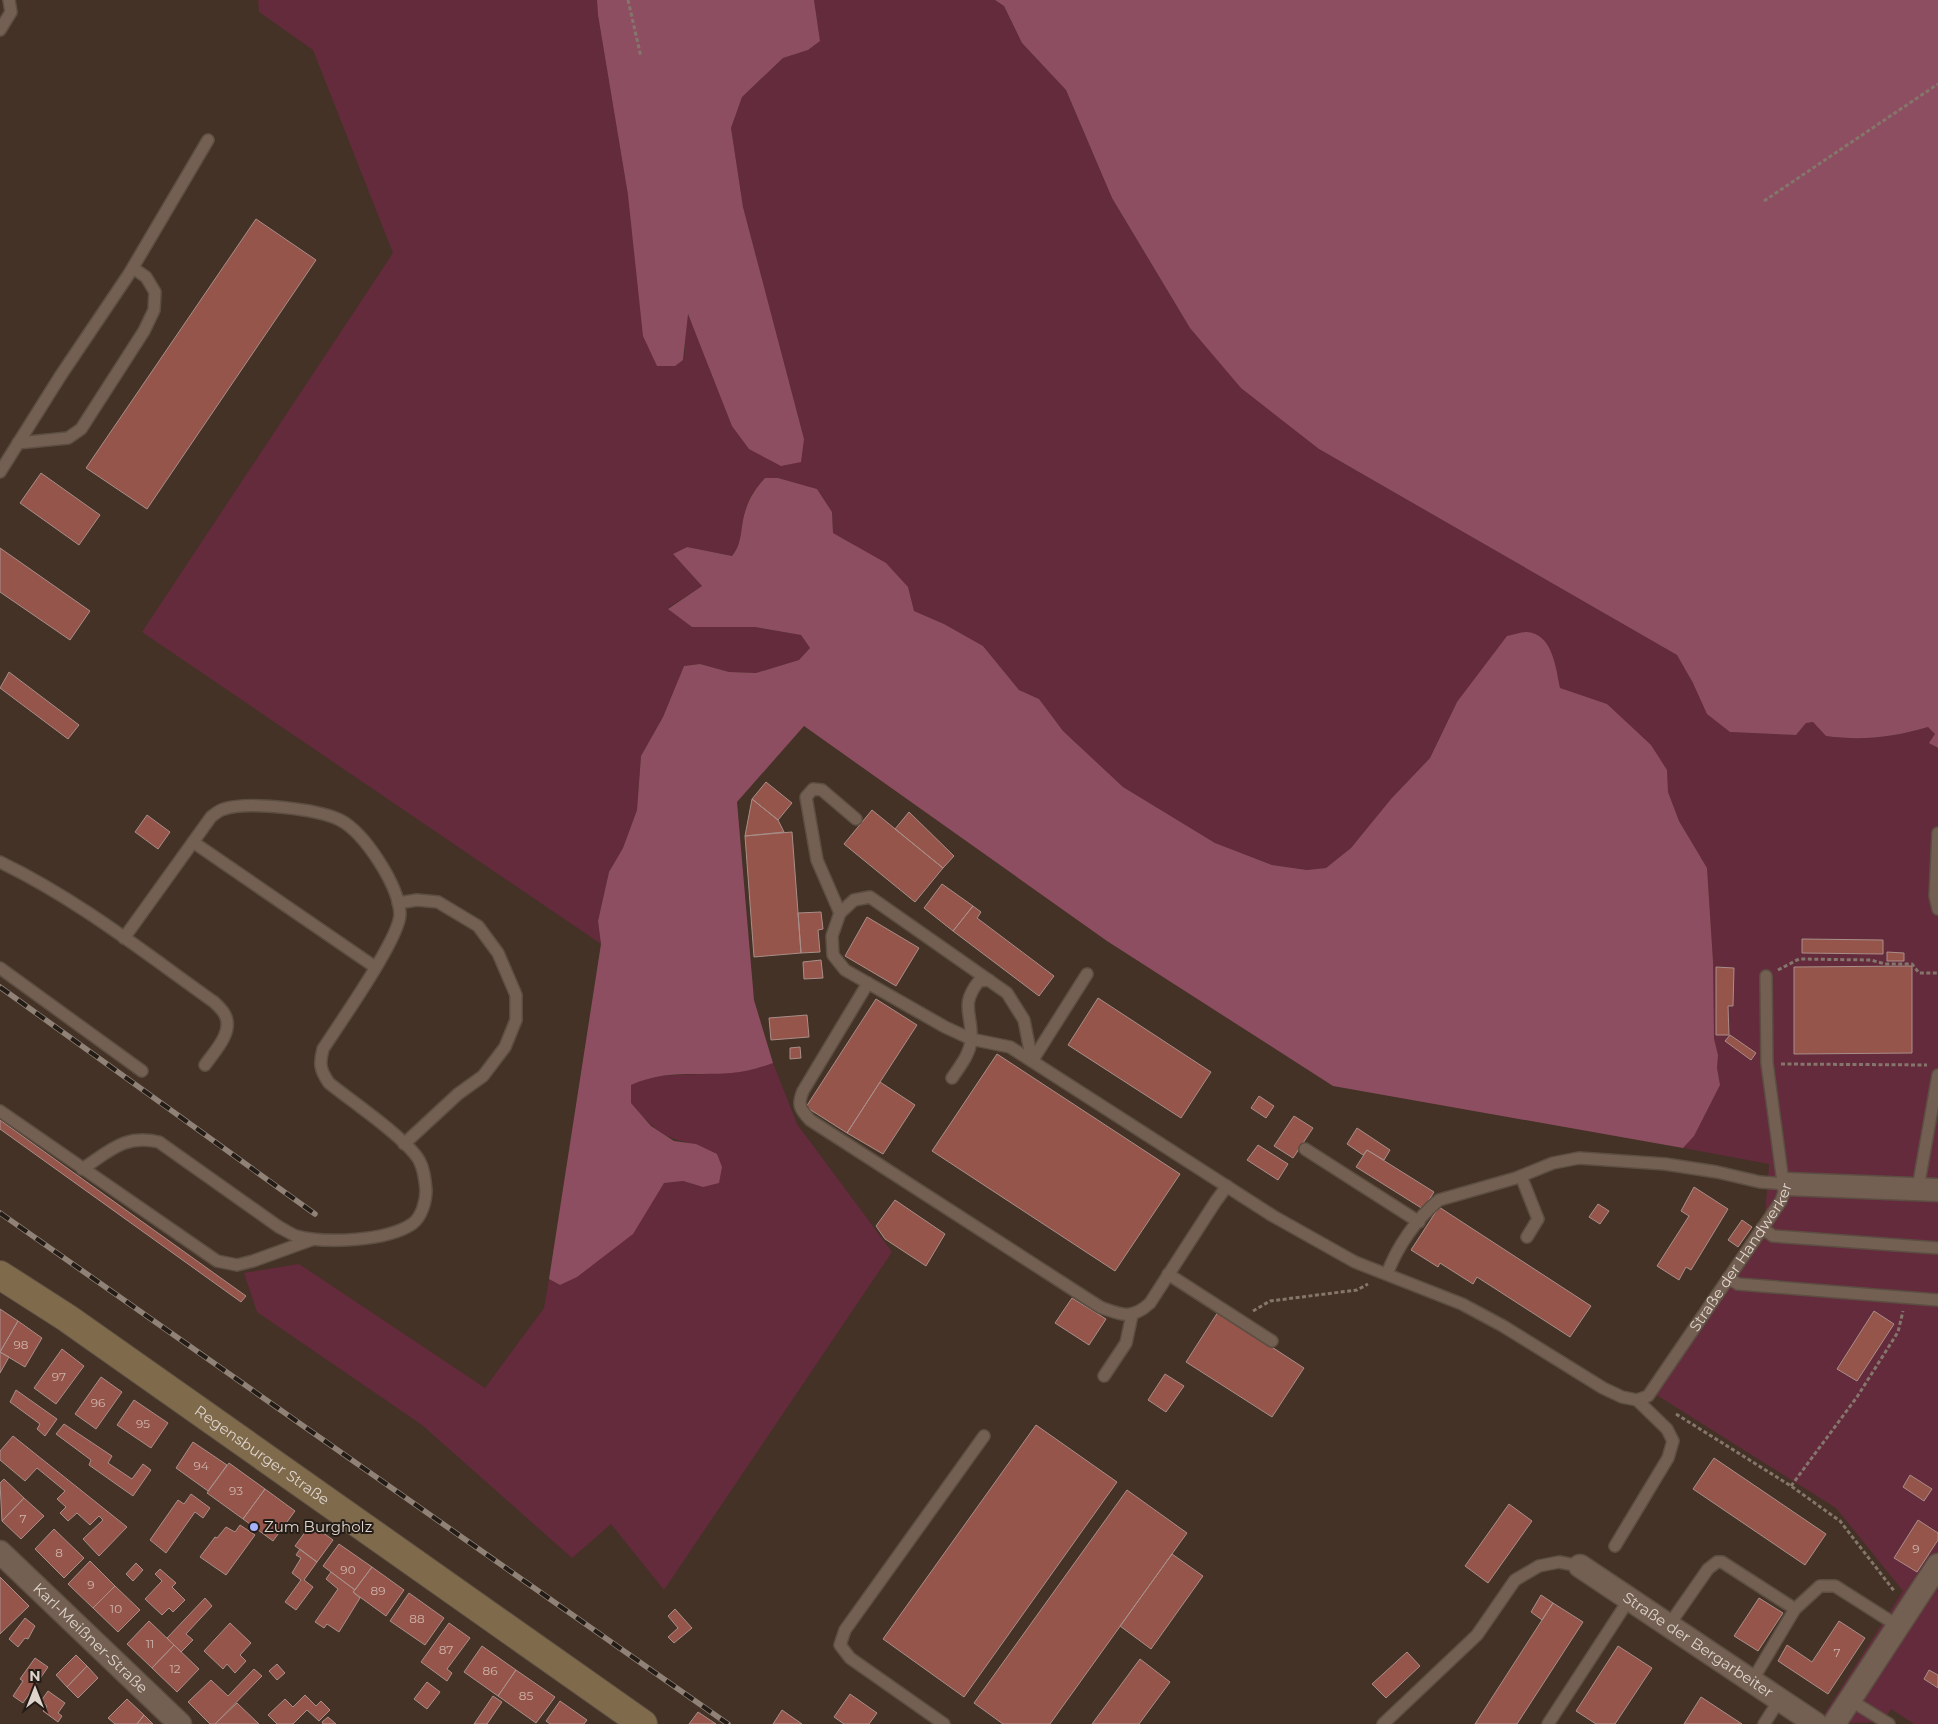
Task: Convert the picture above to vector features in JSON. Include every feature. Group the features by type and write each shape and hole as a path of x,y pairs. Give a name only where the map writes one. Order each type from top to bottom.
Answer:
{"main road":[{"name":"Regensburger Straße","path":"0,1275 75,1323 643,1724"}],"street":[{"name":"Straße der Handwerker","path":"1787,1184 1928,1189"},
{"name":"Karl-Meißner-Straße","path":"0,1552 180,1724"},
{"name":"Straße der Bergarbeiter","path":"1580,1566 1816,1724"},
{"path":"1834,1724 1938,1566"}],"lane":[{"path":"0,30 11,12 10,0"},
{"path":"0,472 133,268 208,140"},
{"path":"18,443 68,438 81,429 144,331 154,310 155,292 146,277 133,268"},
{"path":"840,912 817,860 806,797 813,789 822,790 856,818"},
{"path":"82,1168 123,1142 141,1138 159,1142 279,1228 295,1236 313,1239 361,1238 395,1232 414,1223 423,1210 426,1194 424,1175 419,1160 404,1144 330,1083 321,1072 319,1063 323,1049 396,930 400,914 398,903 386,875 361,835 342,820 324,813 242,806 223,809 211,816 124,938"},
{"path":"1938,833 1935,896 1938,909"},
{"path":"193,842 375,967"},
{"path":"0,862 26,874 124,938 214,1002 226,1015 227,1030 221,1044 205,1065"},
{"path":"1032,1061 1024,1020 1006,993 870,897 854,900 840,912 832,936 833,955 845,970 945,1027 971,1039 1010,1047 1281,1221 1355,1262 1462,1304 1503,1326 1603,1388 1622,1397 1642,1398 1667,1429 1673,1441 1668,1458 1615,1546"},
{"path":"398,903 417,900 438,902 478,926 498,953 516,995 516,1020 505,1047 483,1076 458,1094 404,1144"},
{"path":"0,968 142,1071"},
{"path":"1032,1061 1087,974"},
{"path":"1766,976 1767,1063 1782,1175 1787,1184"},
{"path":"952,1078 968,1053 971,1039 968,1009 970,993 979,981 989,980"},
{"path":"868,983 803,1091 798,1101 800,1109 810,1120 1100,1307 1119,1314 1132,1315 1141,1311 1150,1303 1216,1200 1228,1186"},
{"path":"1928,1189 1938,1075"},
{"path":"0,1111 217,1261 237,1265 254,1261 313,1239"},
{"path":"1305,1149 1419,1222"},
{"path":"1384,1273 1394,1255 1419,1222 1439,1200 1521,1176 1553,1163 1579,1158 1666,1164 1717,1172 1760,1182 1787,1184"},
{"path":"1521,1176 1538,1219 1527,1236"},
{"name":"Straße der Handwerker","path":"1642,1398 1781,1201 1787,1184"},
{"path":"1762,1228 1773,1236 1938,1248"},
{"path":"1168,1274 1272,1341"},
{"path":"1728,1278 1738,1284 1938,1300"},
{"path":"1104,1376 1126,1343 1132,1315"},
{"path":"944,1724 850,1658 840,1645 845,1630 984,1436"},
{"path":"1384,1724 1477,1635 1515,1580 1539,1566 1559,1562 1580,1566"},
{"path":"1669,1625 1708,1569 1717,1562 1722,1562 1795,1609"},
{"path":"1752,1680 1795,1609 1820,1586 1835,1586 1904,1618"},
{"path":"1548,1724 1630,1598"},
{"path":"1764,1724 1780,1699"},
{"path":"1850,1700 1889,1724"}],"path":[{"path":"628,0 641,57"},
{"path":"1764,201 1938,84"},
{"path":"1766,976 1799,959 1872,960 1885,964 1912,964 1919,973 1938,973"},
{"path":"1767,1063 1928,1065"},
{"path":"1240,1320 1270,1301 1357,1290 1384,1273"},
{"path":"1791,1486 1857,1397 1898,1332 1906,1298"},
{"path":"1642,1398 1791,1486 1840,1520 1904,1618"}],"shaded area":[{"path":"258,0 597,0 628,195 684,360 687,313 710,364 804,439 743,207 731,128 742,97 783,58 808,50 820,41 814,0 995,0 1004,6 1022,43 1066,90 1112,198 1190,328 1319,449 1677,655 1693,683 1730,732 1796,735 1806,723 1813,722 1826,736 1878,737 1928,727 1935,734 1934,747 1938,748 1938,1724 1914,1724 1891,1709 1883,1722 1818,1724 1903,1591 1836,1508 1647,1389 1765,1213 1769,1164 1683,1148 1694,1135 1720,1085 1717,1068 1718,1055 1713,1039 1713,961 1707,868 1679,821 1668,792 1667,770 1607,704 1560,689 1553,656 1457,702 1430,758 1391,799 1351,848 1326,868 1307,870 1272,865 1215,843 1123,787 1063,731 1039,699 1019,690 983,646 944,624 914,611 908,587 853,544 833,533 832,512 817,489 778,478 765,478 748,502 743,518 740,541 732,556 687,547 673,554 702,586 668,608 692,627 755,627 801,635 810,648 799,660 756,673 729,672 700,664 684,666 663,717 641,756 637,810 623,848 609,872 598,921 601,944 142,632 393,253 313,50 259,12"},
{"path":"597,0 814,0 820,41 808,50 783,58 742,97 731,128 743,207 804,439 801,462 781,466 749,449 732,426 688,314 683,360 675,366 657,366 643,336 628,195"},
{"path":"995,0 1938,0 1938,748 1929,743 1935,734 1928,727 1890,736 1865,738 1826,736 1813,722 1806,723 1796,735 1730,732 1707,714 1693,683 1677,655 1319,449 1241,388 1190,328 1112,198 1066,90 1022,43 1004,6"},
{"path":"765,478 778,478 817,489 832,512 833,533 886,563 908,587 914,611 944,624 983,646 1019,690 1039,699 1063,731 1123,787 1215,843 1272,865 1307,870 1326,868 1351,848 1391,799 1430,758 1457,702 1507,636 1522,632 1536,634 1543,639 1552,654 1560,688 1607,704 1651,745 1667,770 1668,792 1679,821 1707,868 1713,961 1714,1039 1718,1055 1717,1068 1720,1085 1694,1136 1683,1148 1333,1086 1107,941 804,726 737,802 754,1000 773,1063 752,1070 737,1072 668,1075 631,1085 631,1103 651,1126 674,1141 696,1144 717,1154 722,1167 719,1183 703,1187 683,1181 664,1183 633,1234 577,1277 560,1285 549,1279 601,944 598,921 609,872 623,848 637,810 641,756 663,717 684,666 700,664 729,672 756,673 799,660 810,648 801,635 755,627 692,627 668,609 702,586 673,554 687,547 732,556 740,541 743,518 749,502"},
{"path":"773,1063 797,1124 892,1252 664,1590 611,1524 572,1558 422,1425 257,1312 244,1273 299,1264 485,1388 544,1308 549,1279 560,1285 589,1266 631,1225 664,1183 683,1181 703,1187 696,1144 675,1139 652,1126 631,1103 631,1085 653,1076 730,1073 750,1070"}],"building":[{"path":"256,219 316,260 147,509 86,468"},
{"path":"41,473 100,515 79,545 20,503"},
{"path":"0,548 90,611 70,640 0,592"},
{"path":"9,672 79,725 68,739 0,688"},
{"path":"766,782 792,803 778,820 752,799"},
{"path":"752,799 778,820 784,832 745,836"},
{"path":"872,810 943,868 915,902 844,844"},
{"path":"909,812 954,856 943,868 895,829"},
{"path":"147,815 170,832 158,849 135,832"},
{"path":"792,832 801,953 754,957 745,836"},
{"path":"942,884 973,906 953,931 924,908"},
{"path":"973,906 981,912 977,918 1054,976 1039,996 953,931"},
{"path":"821,912 823,929 818,930 820,952 801,953 798,913"},
{"path":"867,917 919,948 896,986 845,956"},
{"path":"1802,939 1883,940 1883,954 1802,953"},
{"path":"1887,952 1904,953 1904,961 1887,961"},
{"path":"821,960 823,978 804,979 803,962"},
{"path":"1912,966 1912,1053 1794,1054 1794,967"},
{"path":"1716,967 1734,968 1733,1006 1728,1006 1729,1035 1716,1035"},
{"path":"1098,998 1211,1072 1181,1118 1068,1045"},
{"path":"876,999 917,1025 847,1133 806,1107"},
{"path":"807,1015 809,1037 771,1040 769,1018"},
{"path":"1730,1035 1756,1053 1751,1060 1725,1041"},
{"path":"800,1047 801,1058 790,1059 790,1048"},
{"path":"997,1054 1180,1174 1115,1271 932,1151"},
{"path":"880,1082 915,1105 883,1154 847,1133"},
{"path":"1259,1096 1274,1106 1266,1118 1251,1108"},
{"path":"1294,1116 1313,1128 1293,1158 1274,1146"},
{"path":"0,1120 246,1296 241,1302 0,1129"},
{"path":"1357,1128 1390,1150 1384,1160 1367,1150 1363,1155 1347,1144"},
{"path":"1258,1145 1288,1164 1278,1180 1247,1160"},
{"path":"1367,1150 1434,1192 1423,1209 1356,1167"},
{"path":"1694,1187 1728,1209 1691,1270 1686,1267 1679,1280 1657,1266 1689,1216 1681,1211"},
{"path":"895,1200 945,1234 926,1266 885,1239 876,1226"},
{"path":"1598,1204 1609,1211 1600,1224 1589,1217"},
{"path":"1439,1207 1591,1306 1570,1337 1477,1277 1473,1284 1440,1263 1438,1267 1411,1250"},
{"path":"1742,1220 1752,1227 1738,1247 1728,1240"},
{"path":"1072,1298 1106,1319 1089,1345 1055,1323"},
{"path":"0,1309 18,1321 0,1352"},
{"path":"1874,1311 1894,1324 1857,1381 1837,1369"},
{"path":"1218,1312 1304,1368 1272,1417 1186,1362"},
{"path":"18,1321 42,1338 25,1367 0,1352"},
{"path":"62,1349 84,1366 56,1404 34,1388"},
{"path":"0,1352 9,1357 0,1373"},
{"path":"1165,1374 1184,1386 1166,1412 1148,1400"},
{"path":"101,1377 122,1392 96,1429 75,1414"},
{"path":"16,1390 57,1419 45,1436 37,1429 40,1424 10,1402"},
{"path":"134,1400 168,1423 151,1448 117,1425"},
{"path":"64,1424 112,1456 108,1463 132,1479 143,1464 151,1470 133,1496 89,1465 91,1460 56,1434"},
{"path":"1036,1425 1117,1482 964,1697 883,1639"},
{"path":"13,1436 127,1527 99,1556 83,1539 103,1520 99,1516 90,1525 77,1513 68,1521 60,1513 66,1507 57,1499 65,1491 37,1468 25,1481 0,1460 0,1451"},
{"path":"193,1442 227,1465 208,1491 176,1468"},
{"path":"1714,1458 1826,1534 1805,1565 1693,1489"},
{"path":"229,1463 265,1489 243,1519 207,1493"},
{"path":"1910,1475 1932,1489 1924,1501 1903,1487"},
{"path":"4,1479 24,1498 2,1521 0,1483"},
{"path":"265,1489 295,1511 273,1541 243,1519"},
{"path":"1127,1490 1187,1533 1050,1724 1003,1724 974,1703"},
{"path":"191,1494 210,1508 203,1518 195,1512 166,1553 150,1540 178,1500 184,1504"},
{"path":"24,1498 44,1516 21,1539 2,1521"},
{"path":"1509,1504 1532,1521 1488,1583 1465,1566"},
{"path":"1918,1520 1938,1533 1938,1540 1917,1572 1894,1558"},
{"path":"311,1524 333,1540 317,1562 295,1546"},
{"path":"240,1525 255,1535 226,1575 200,1557 215,1537 217,1538 226,1527 235,1532"},
{"path":"54,1529 84,1558 64,1578 35,1549"},
{"path":"339,1544 372,1567 355,1590 323,1566"},
{"path":"300,1549 317,1562 304,1580 313,1587 296,1610 285,1602 301,1580 292,1573 301,1558 296,1555"},
{"path":"1172,1554 1203,1576 1151,1649 1120,1626"},
{"path":"90,1561 115,1586 93,1608 68,1584"},
{"path":"136,1563 143,1570 133,1581 126,1574"},
{"path":"372,1567 404,1590 386,1616 353,1592"},
{"path":"160,1569 176,1583 172,1587 185,1600 173,1612 169,1608 162,1615 145,1599 162,1581 155,1574"},
{"path":"331,1572 355,1590 353,1592 360,1598 339,1632 327,1624 324,1628 315,1622 338,1589 326,1579"},
{"path":"0,1577 29,1606 0,1634"},
{"path":"115,1586 140,1610 118,1632 93,1608"},
{"path":"409,1593 444,1618 425,1645 390,1621"},
{"path":"1541,1595 1553,1603 1542,1620 1531,1612"},
{"path":"205,1598 212,1606 186,1634 193,1640 181,1652 167,1638"},
{"path":"1759,1598 1783,1613 1758,1651 1734,1636"},
{"path":"1553,1603 1583,1622 1517,1724 1475,1724"},
{"path":"675,1609 692,1628 674,1643 668,1637 678,1628 668,1616"},
{"path":"25,1618 35,1626 28,1639 25,1638 18,1647 9,1639"},
{"path":"149,1621 174,1645 152,1668 127,1644"},
{"path":"1839,1621 1865,1638 1828,1694 1778,1661 1787,1645 1812,1662"},
{"path":"230,1623 251,1643 240,1655 246,1661 235,1673 227,1664 223,1669 204,1651"},
{"path":"449,1623 470,1638 447,1669 452,1673 447,1681 421,1662"},
{"path":"174,1645 199,1669 177,1692 152,1668"},
{"path":"482,1646 516,1670 498,1696 464,1672"},
{"path":"1618,1646 1652,1668 1615,1724 1596,1724 1576,1711"},
{"path":"1407,1652 1420,1666 1386,1698 1372,1684"},
{"path":"76,1655 87,1666 67,1687 56,1675"},
{"path":"35,1658 48,1667 23,1703 13,1696 23,1681 20,1679"},
{"path":"1140,1659 1170,1682 1139,1724 1092,1724"},
{"path":"277,1664 285,1673 277,1680 269,1671"},
{"path":"87,1666 98,1678 78,1698 67,1687"},
{"path":"254,1669 262,1676 215,1724 210,1724 188,1702 211,1680 228,1696"},
{"path":"516,1670 555,1697 536,1723 498,1696"},
{"path":"1929,1670 1938,1675 1938,1688 1924,1679"},
{"path":"427,1682 440,1692 427,1709 414,1699"},
{"path":"48,1691 65,1703 58,1713 62,1716 58,1722 43,1711 47,1706 41,1701"},
{"path":"850,1694 877,1713 869,1724 844,1724 834,1717"},
{"path":"305,1695 316,1706 321,1701 330,1710 319,1721 307,1710 293,1724 277,1724 268,1715 285,1699 293,1707"},
{"path":"493,1696 502,1702 487,1724 474,1724"},
{"path":"1701,1697 1742,1724 1684,1724"},
{"path":"127,1699 144,1715 137,1724 115,1724 108,1718"},
{"path":"560,1701 587,1720 584,1724 550,1724 546,1721"},
{"path":"237,1703 259,1724 215,1724"},
{"path":"782,1710 802,1724 773,1724"},
{"path":"698,1712 716,1724 689,1724"},
{"path":"144,1715 153,1724 137,1724"},
{"path":"328,1717 336,1724 323,1724 322,1722"}],"railway":[{"path":"0,987 315,1214"},
{"path":"0,1213 728,1724"}],"place":[{"name":"Zum Burgholz","path":"254,1527"}]}
